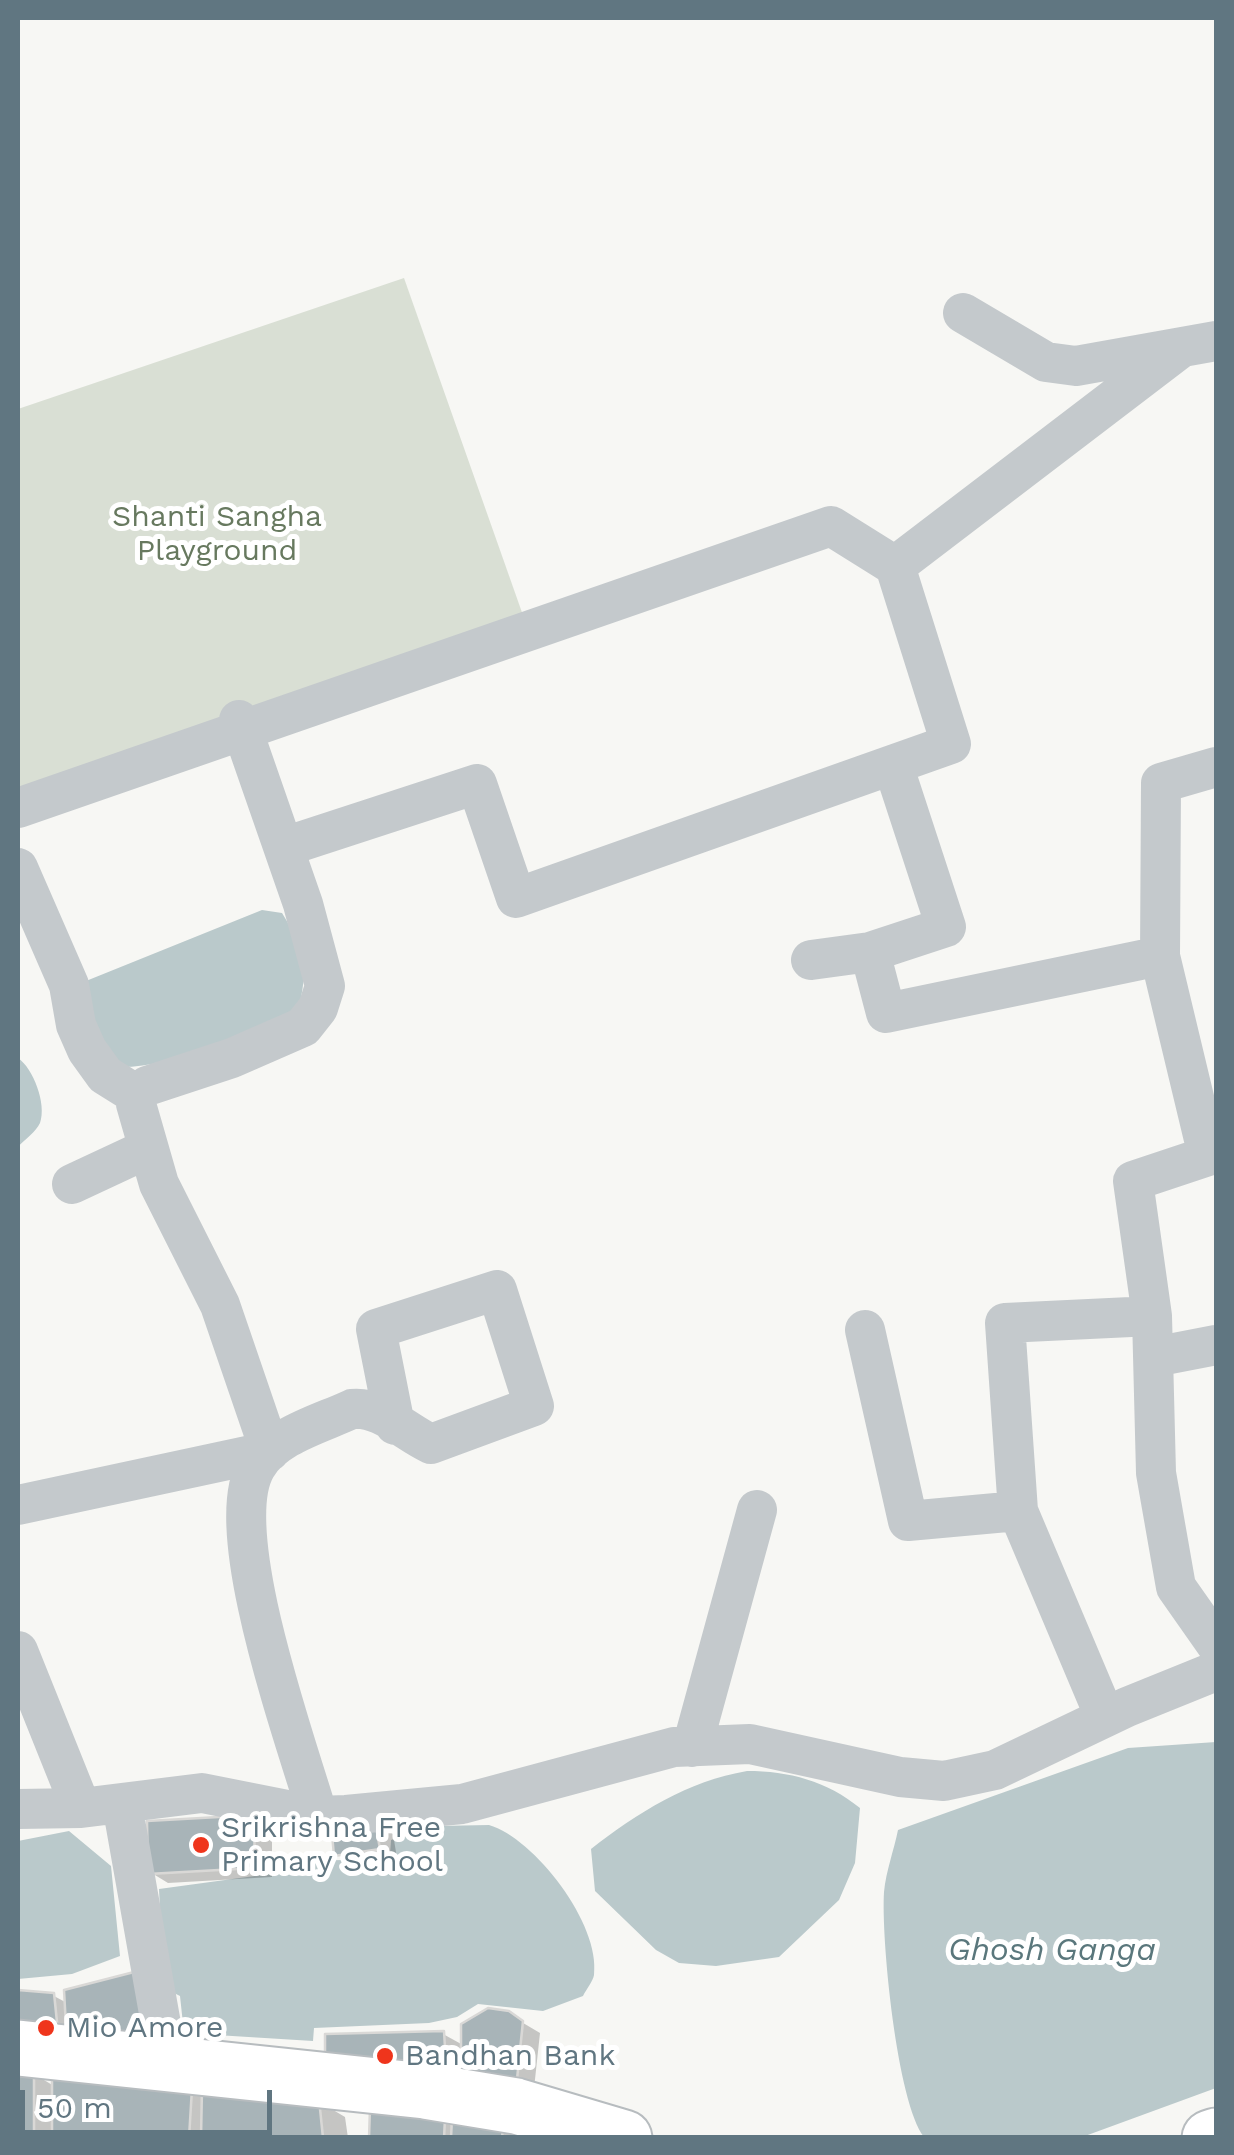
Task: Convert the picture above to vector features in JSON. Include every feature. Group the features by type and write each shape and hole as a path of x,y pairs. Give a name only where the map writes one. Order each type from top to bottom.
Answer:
{"main road":[{"path":"18,2048 480,2100 624,2138"}],"street":[{"path":"963,312 1046,362 1076,366 1199,344"},
{"path":"895,566 1199,344"},
{"path":"18,808 240,726 832,526 895,566 951,744 516,898 477,784 284,847"},
{"path":"137,1094 147,1086 232,1058 303,1026 318,1008 324,986 319,956 240,726"},
{"path":"811,960 870,952 946,927 893,765"},
{"path":"1216,767 1161,783 1160,956 1208,1156 1134,1181 1152,1316 1156,1473 1176,1587 1216,1644"},
{"path":"22,888 69,985 76,1025 87,1050 104,1075 137,1094 147,1149 159,1184 220,1304 270,1451"},
{"path":"870,952 886,1013 1160,956"},
{"path":"72,1184 147,1149"},
{"path":"1105,1718 1018,1511 1005,1323 1152,1316"},
{"path":"866,1330 908,1521 1018,1511"},
{"path":"1154,1357 1216,1344"},
{"path":"18,1505 270,1451 301,1431 352,1409 367,1408 396,1425"},
{"path":"270,1451 248,1485 244,1529 262,1620 318,1816"},
{"path":"692,1747 757,1510"},
{"path":"18,1652 82,1808"},
{"path":"18,1809 82,1808 202,1794 318,1816 462,1804 692,1747 750,1744 900,1777 944,1781 995,1770 1216,1671"},
{"path":"122,1804 168,2064"}],"green space":[{"name":"Shanti Sangha Playground","path":"404,278 525,621 18,795 18,409"}],"water":[{"path":"262,910 282,913 300,949 304,971 298,1011 187,1056 119,1067 101,1046 81,983"},
{"path":"18,1058 37,1087 42,1115 38,1126 18,1147"},
{"name":"Ghosh Ganga","path":"1216,1742 1216,2088 1085,2136 924,2137 906,2091 885,1945 884,1892 898,1830 1128,1748"},
{"path":"747,1771 807,1779 860,1808 855,1863 839,1900 779,1957 716,1966 679,1963 656,1950 595,1891 591,1849 664,1800 704,1782"},
{"path":"489,1825 507,1833 544,1865 576,1909 593,1954 594,1975 583,1996 543,2011 478,2004 457,2017 429,2023 314,2028 313,2041 184,2033 180,1996 164,1988 159,1889 269,1874 293,1864 375,1857 390,1854 391,1840 437,1826"},
{"path":"69,1831 111,1866 120,1956 72,1974 18,1979 18,1841"}],"building":[{"name":"Srikrishna Free Primary School","path":"255,1815 254,1868 148,1874 147,1821"},
{"path":"375,1821 380,1849 334,1856 331,1823"},
{"path":"138,1971 151,2051 67,2044 64,1990"},
{"path":"18,1990 54,1993 59,2042 18,2037"},
{"path":"488,2008 509,2011 523,2021 516,2089 461,2082 461,2024"},
{"path":"444,2031 447,2082 325,2069 325,2034"},
{"path":"18,2070 34,2072 34,2138 18,2138"},
{"path":"52,2075 192,2088 189,2138 52,2138"},
{"path":"202,2089 319,2099 323,2138 201,2138"},
{"path":"370,2108 445,2118 444,2138 369,2138"},
{"path":"452,2119 503,2126 502,2138 451,2138"}],"place":[{"name":"Srikrishna Free Primary School","path":"201,1845"},
{"name":"Mio Amore","path":"46,2028"},
{"name":"Bandhan Bank","path":"385,2056"}]}
